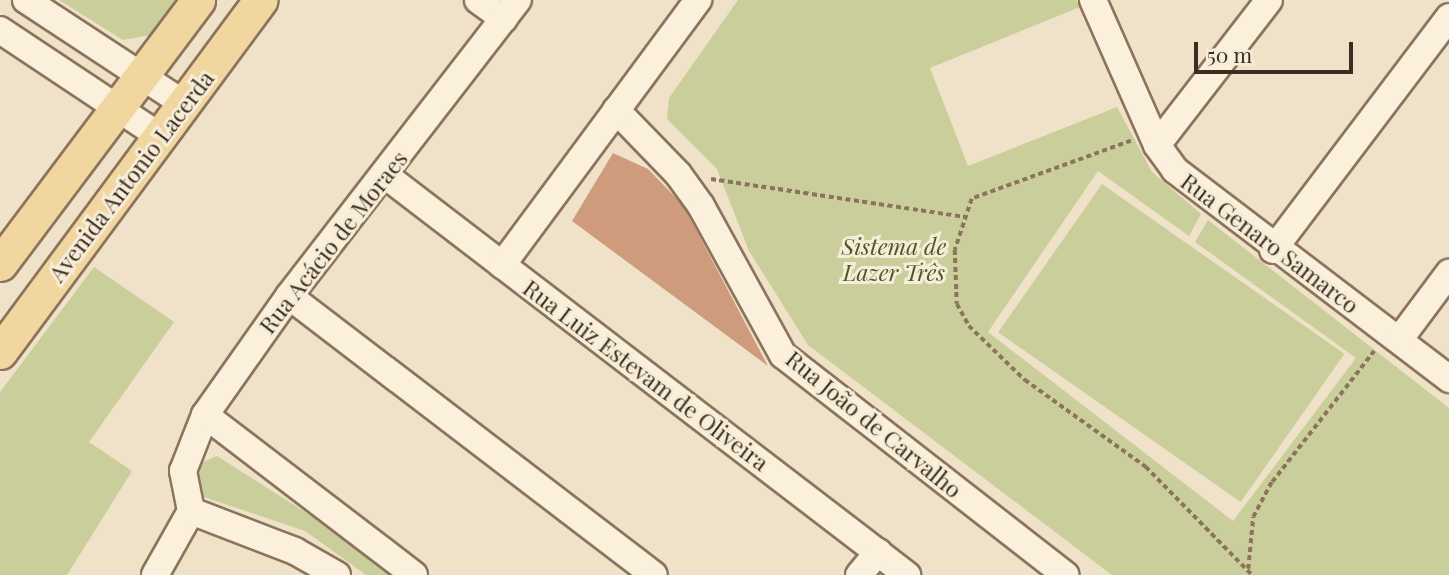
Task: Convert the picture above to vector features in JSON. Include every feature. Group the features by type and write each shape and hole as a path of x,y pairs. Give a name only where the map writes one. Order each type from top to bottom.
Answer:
{"main road":[{"path":"0,264 198,0"},
{"name":"Avenida Antonio Lacerda","path":"0,352 186,105 260,0"}],"street":[{"path":"26,0 186,105"},
{"path":"478,0 511,10"},
{"path":"502,265 698,0"},
{"name":"Rua Genaro Samarco","path":"1093,0 1154,139 1175,170 1273,250 1449,379"},
{"path":"1154,139 1269,0"},
{"name":"Rua Acácio de Moraes","path":"188,506 183,471 205,415 289,296 511,10"},
{"path":"1273,250 1449,17"},
{"path":"0,30 161,136"},
{"name":"Rua João de Carvalho","path":"617,110 678,174 783,355 1066,575"},
{"name":"Rua Luiz Estevam de Oliveira","path":"385,175 907,575"},
{"path":"1394,337 1449,273"},
{"path":"289,296 654,575"},
{"path":"205,415 414,575"},
{"path":"155,575 188,506 295,551 337,575"},
{"path":"859,575 878,552"}],"path":[{"path":"1154,139 972,199 955,250 957,304 969,326 1025,380 1146,467 1252,575"},
{"path":"678,174 966,217"},
{"path":"1248,570 1253,517 1272,482 1394,337"}],"green space":[{"path":"59,0 177,0 151,35 123,40"},
{"name":"Sistema de Lazer Três","path":"738,0 1077,0 1080,7 930,68 968,166 1117,107 1152,172 1201,214 1189,236 1098,171 988,332 1233,521 1356,358 1195,242 1208,220 1449,408 1449,575 1112,575 808,345 749,251 717,169 667,119 669,98"},
{"path":"1102,184 1344,354 1241,502 998,332"},
{"path":"94,267 174,322 89,442 132,471 67,575 0,575 0,392"},
{"path":"217,456 313,517 391,575 366,575 305,531 204,497 197,483 201,463"}],"building":[{"path":"613,153 648,169 683,205 768,366 572,221"}]}
